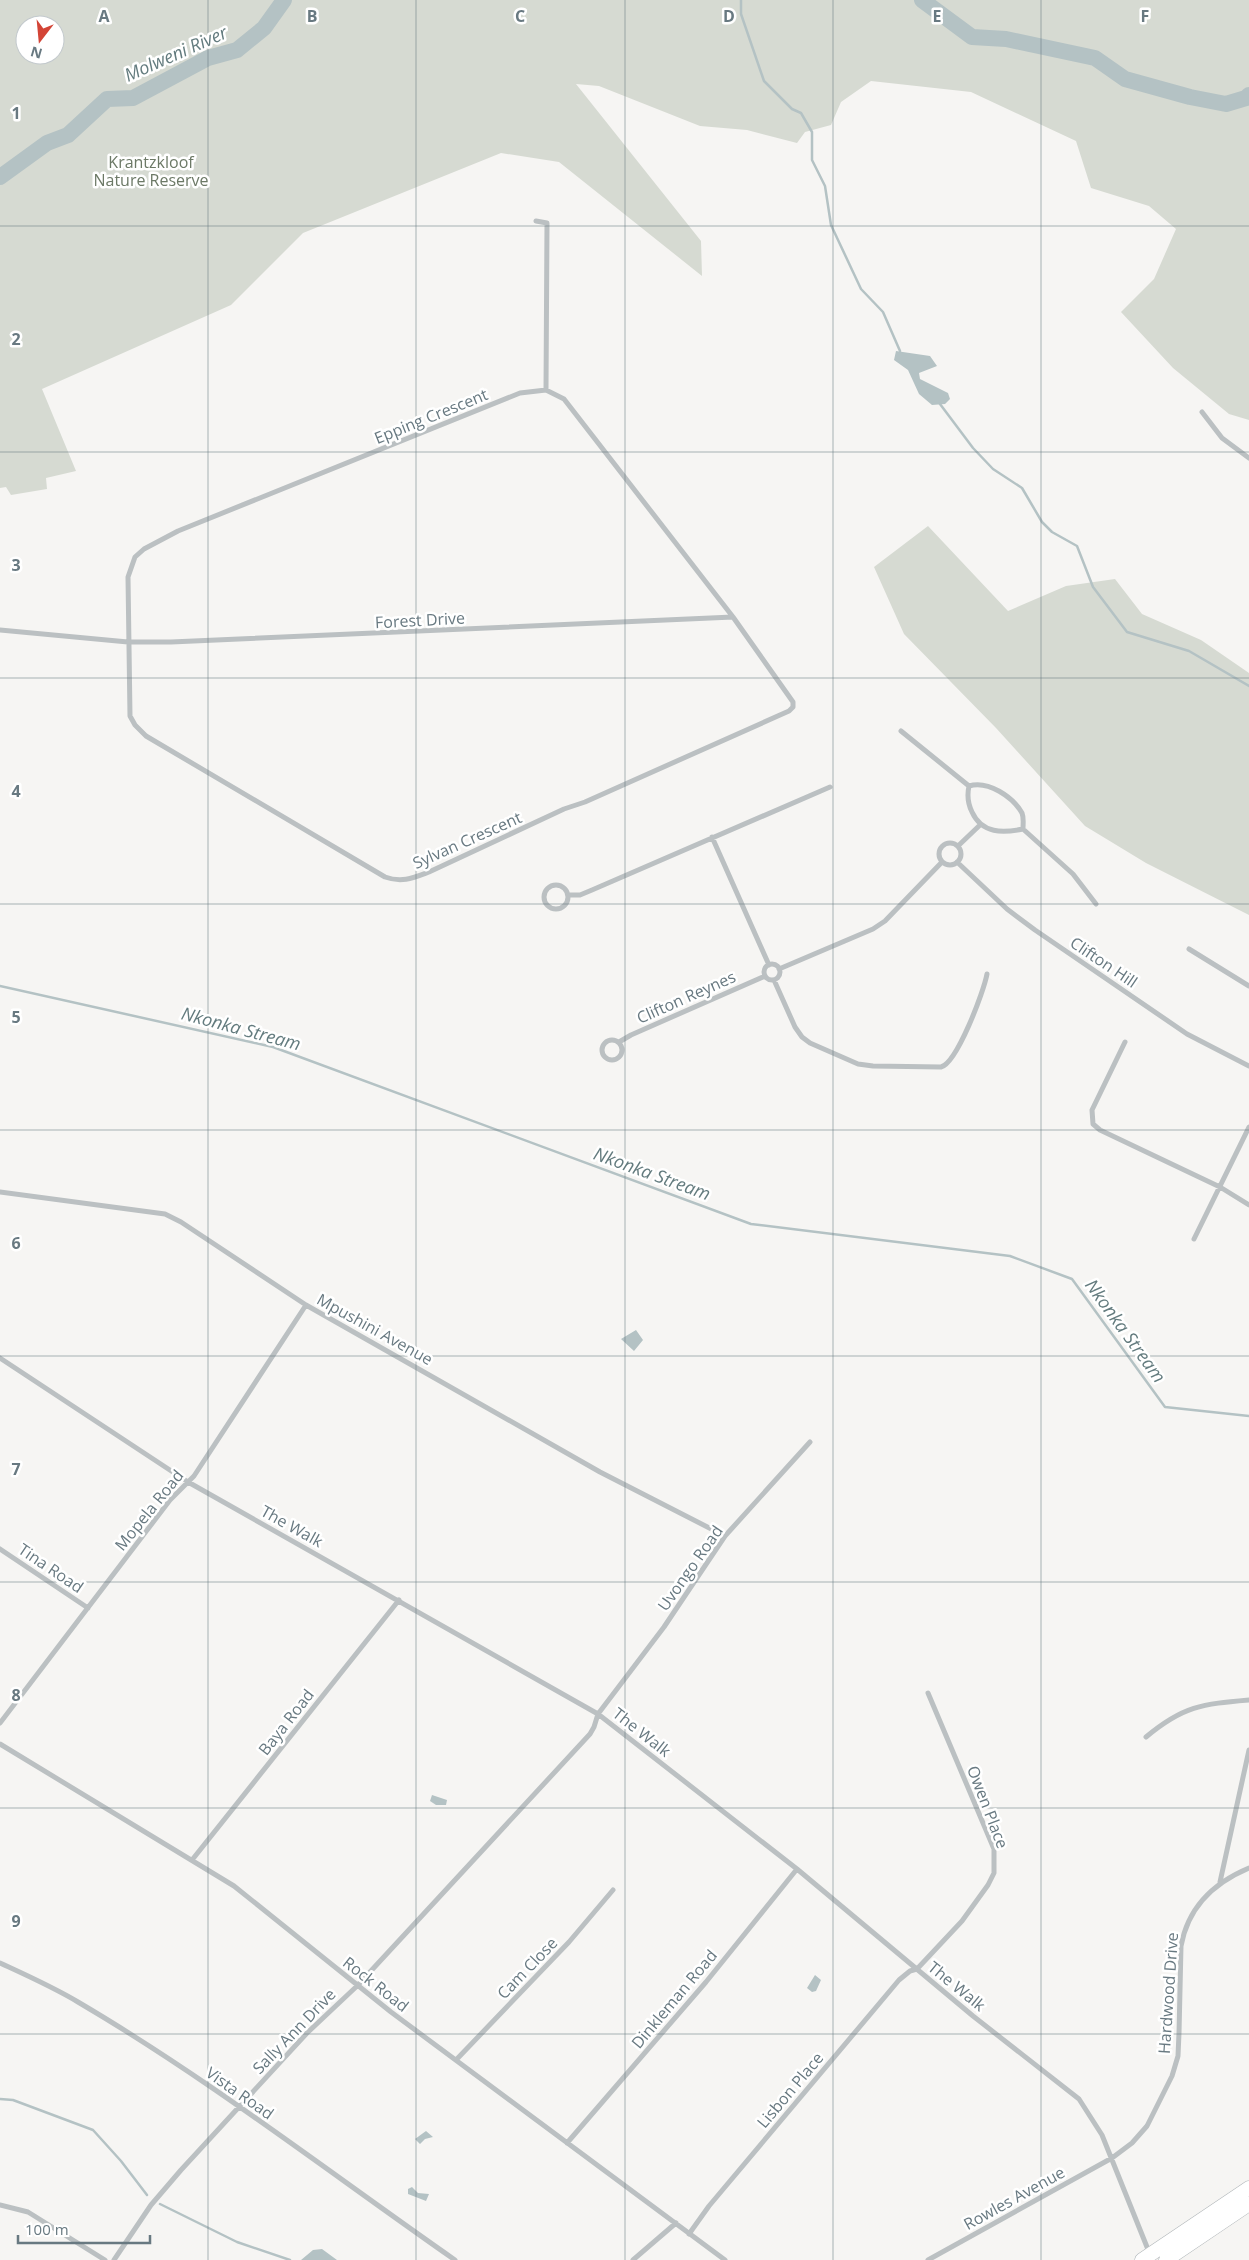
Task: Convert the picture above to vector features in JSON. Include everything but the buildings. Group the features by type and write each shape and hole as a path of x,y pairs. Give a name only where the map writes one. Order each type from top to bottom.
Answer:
{"main road":[{"path":"1146,2257 1249,2188"},
{"path":"1166,2260 1249,2204"}],"street":[{"path":"536,221 547,223 546,390 554,392 564,400 733,617"},
{"name":"Epping Crescent","path":"128,642 128,577 136,557 154,542 520,393 546,390"},
{"path":"1202,412 1222,438 1249,458"},
{"name":"Forest Drive","path":"0,630 128,642 171,642 733,617"},
{"name":"Sylvan Crescent","path":"128,642 130,716 135,726 146,736 385,877 396,881 408,880 429,872 564,809 585,802 780,715 793,707 793,702 733,617"},
{"path":"901,731 969,786"},
{"path":"969,786 977,783 999,791 1022,814 1023,828 1073,874 1096,904"},
{"path":"969,786 968,801 980,825 998,832 1023,828"},
{"path":"569,895 580,895 830,787"},
{"path":"958,846 980,825"},
{"path":"712,837 769,965"},
{"path":"942,862 939,854 944,845 951,843 958,846"},
{"path":"942,862 951,864 957,862 960,856 958,846"},
{"path":"779,969 873,929 885,921 942,862"},
{"name":"Clifton Hill","path":"957,862 1007,909 1034,930 1187,1034 1249,1066"},
{"path":"557,885 564,888 569,895 564,905 558,909 550,907 544,897 550,887 557,885"},
{"path":"1189,949 1249,986"},
{"path":"769,965 773,964 779,969 780,974 774,980"},
{"path":"769,965 764,971 765,976 769,980 774,980"},
{"path":"774,980 795,1027 802,1037 810,1043 858,1064 941,1067 947,1066 961,1042 984,990 987,974"},
{"name":"Clifton Reynes","path":"619,1042 765,976"},
{"path":"1125,1042 1092,1110 1093,1124 1100,1130 1220,1187 1249,1205"},
{"path":"1194,1239 1249,1127"},
{"name":"Mpushini Avenue","path":"0,1192 165,1214 181,1222 306,1305 600,1472 725,1536"},
{"name":"Mopela Road","path":"0,1723 170,1500 188,1482 306,1305"},
{"name":"The Walk","path":"0,1358 188,1482 598,1714 797,1869 973,2016 1074,2094 1089,2113 1112,2158 1146,2257"},
{"name":"Uvongo Road","path":"598,1714 664,1627 725,1536 810,1442"},
{"name":"Tina Road","path":"0,1549 88,1608"},
{"name":"Baya Road","path":"192,1860 398,1600"},
{"name":"Owen Place","path":"917,1969 962,1921 988,1885 994,1873 995,1860 990,1837 928,1693"},
{"path":"1146,1737 1172,1716 1190,1709 1209,1703 1249,1700"},
{"name":"Sally Ann Drive","path":"114,2260 151,2204 307,2033 357,1986 590,1734 598,1714"},
{"name":"Rock Road","path":"0,1744 192,1860 247,1896 357,1986 725,2260"},
{"path":"1220,1882 1249,1750"},
{"name":"Hardwood Drive","path":"1112,2158 1132,2143 1147,2126 1172,2076 1178,2056 1181,1946 1184,1930 1191,1914 1203,1898 1220,1882 1249,1868"},
{"name":"Dinkleman Road","path":"567,2143 706,1982 797,1869"},
{"name":"Cam Close","path":"456,2060 569,1942 613,1890"},
{"name":"Vista Road","path":"0,1963 76,2000 238,2107 455,2260"},
{"name":"Lisbon Place","path":"689,2234 709,2206 899,1980 917,1969"},
{"name":"Rowles Avenue","path":"928,2260 1112,2158"},
{"path":"0,2204 28,2212 105,2260"},
{"path":"634,2260 676,2223"}],"green space":[{"name":"Krantzkloof Nature Reserve","path":"0,0 1249,0 1249,420 1229,414 1173,368 1121,312 1154,279 1176,229 1149,206 1091,188 1076,141 971,92 871,81 841,102 831,125 805,132 797,143 747,130 700,126 599,86 576,84 701,241 702,276 559,162 501,153 303,233 231,305 42,389 76,471 46,478 47,489 11,495 6,487 0,488"},
{"path":"928,526 1008,611 1066,586 1115,579 1142,614 1201,640 1249,673 1249,915 1146,863 1085,826 996,728 904,634 874,567"}],"shaded area":[{"path":"896,351 930,356 937,366 919,373 920,379 948,393 950,399 945,404 932,405 919,394 908,370 894,360"},
{"path":"636,1330 643,1340 634,1351 621,1339"},
{"path":"432,1795 447,1800 446,1805 436,1805 430,1801"},
{"path":"815,1975 821,1980 816,1991 812,1992 807,1988"},
{"path":"426,2131 433,2137 425,2139 420,2144 415,2139"},
{"path":"412,2187 418,2193 429,2194 426,2201 408,2194 408,2189"},
{"path":"322,2249 337,2260 301,2260 313,2250"}],"waterway":[{"name":"Molweni River","path":"0,177 47,143 68,135 107,99 133,98 208,58 237,50 264,28 284,0"},
{"path":"741,0 741,14 764,81 792,109 801,113 812,132 812,160 825,186 831,225 861,289 883,312 900,351"},
{"name":"Molweni River","path":"922,0 972,37 1006,39 1095,58 1125,79 1190,97 1226,104 1246,98 1249,95"},
{"path":"940,404 973,448 993,469 1022,488 1042,522 1052,532 1077,546 1093,587 1127,632 1189,651 1249,686"},
{"name":"Nkonka Stream","path":"0,986 273,1047 751,1224 1010,1256 1072,1279 1165,1407 1249,1416"},
{"path":"0,2099 13,2100 93,2130 121,2161 147,2195"},
{"path":"160,2204 237,2242 290,2260"}]}
